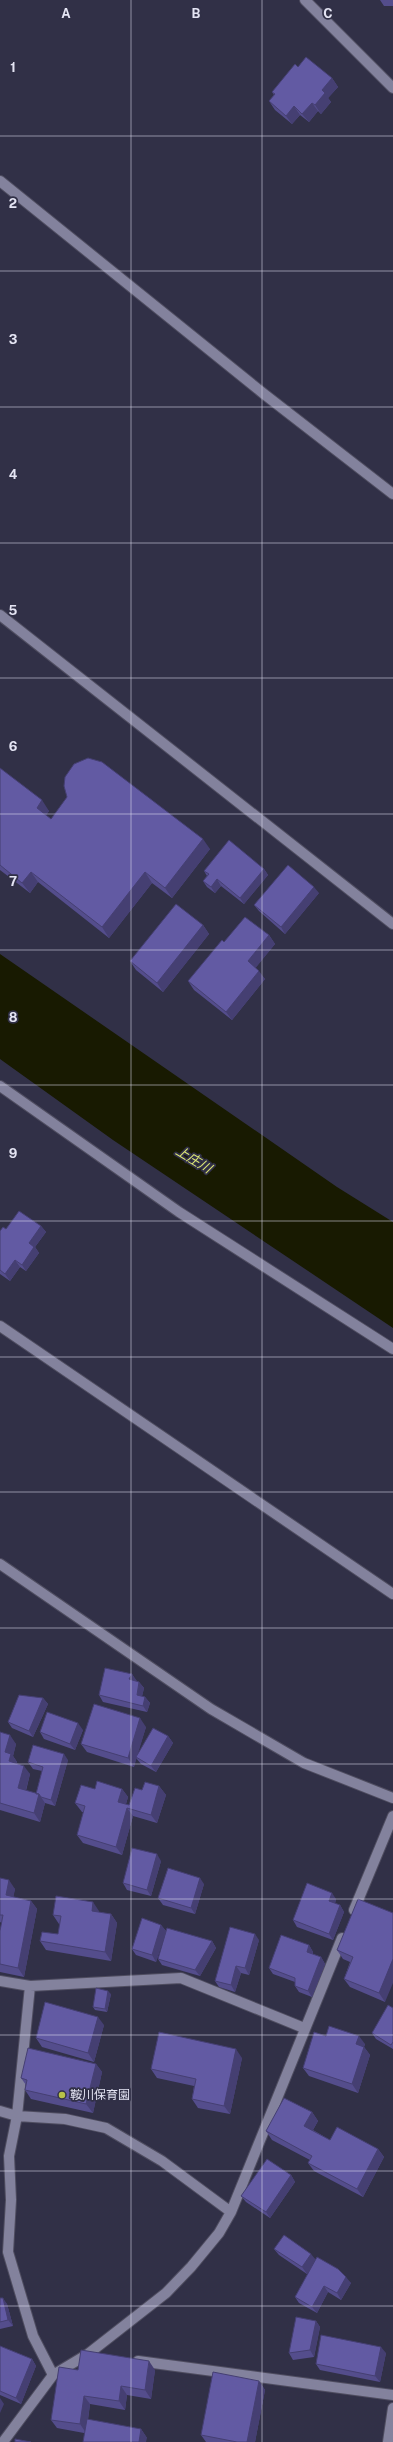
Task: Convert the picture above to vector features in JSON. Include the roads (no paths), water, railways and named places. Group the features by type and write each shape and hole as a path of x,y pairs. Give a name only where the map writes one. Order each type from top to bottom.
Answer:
{"street":[{"path":"305,0 393,88"},
{"path":"0,181 264,394 393,494"},
{"path":"0,615 393,924"},
{"path":"0,1086 179,1212 393,1349"},
{"path":"0,1326 393,1594"},
{"path":"0,1564 211,1709 304,1763 393,1798"},
{"path":"3,2442 53,2375 88,2354 166,2294 219,2233 231,2212 304,2028 393,1816"},
{"path":"0,1981 30,1986 181,1978 304,2028"},
{"path":"30,1986 17,2116 9,2156 11,2200 4,2252 33,2336 53,2375"},
{"path":"0,2111 17,2116 65,2119 106,2128 162,2161 231,2212"},
{"path":"88,2354 104,2356"},
{"path":"127,2359 393,2395"},
{"path":"388,2442 393,2408"}],"water":[{"name":"上庄川","path":"0,954 337,1187 393,1222 393,1328 113,1140 0,1059"}],"place":[{"name":"鞍川保育園","path":"62,2095"}]}
